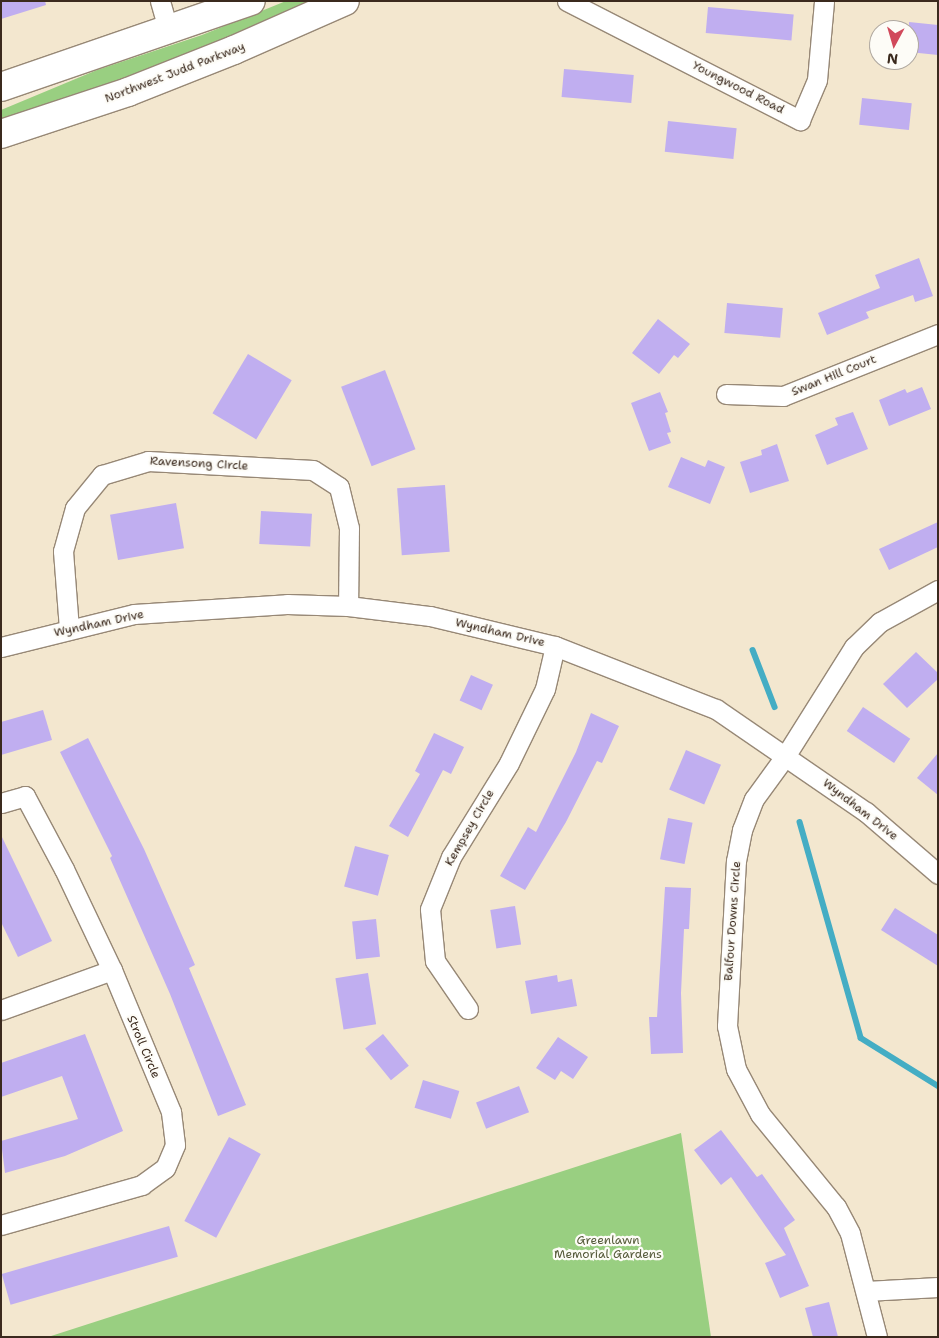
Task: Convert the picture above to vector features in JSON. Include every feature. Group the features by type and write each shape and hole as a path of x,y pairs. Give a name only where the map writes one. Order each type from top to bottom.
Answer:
{"highway":[{"path":"1,87 169,32 251,1"},
{"name":"Northwest Judd Parkway","path":"1,134 136,89 346,1"}],"street":[{"path":"160,1 169,32"},
{"name":"Youngwood Road","path":"567,1 800,120 817,80 824,1"},
{"name":"Swan Hill Court","path":"726,394 783,396 938,334"},
{"name":"Ravensong Circle","path":"69,629 63,551 74,508 102,475 148,460 314,470 339,487 349,528 348,606"},
{"name":"Balfour Downs Circle","path":"877,1337 850,1233 836,1208 760,1114 736,1069 727,1026 736,871 742,830 754,799 786,755 834,676 865,634 909,604 938,590"},
{"name":"Wyndham Drive","path":"1,647 134,614 287,604 348,606 430,616 555,646 716,709 786,755 866,812 938,874"},
{"name":"Kempsey Circle","path":"468,1009 435,961 430,909 451,857 509,763 545,688 555,646"},
{"name":"Stroll Circle","path":"1,803 25,796 112,970 171,1112 175,1144 164,1168 142,1185 1,1225"},
{"path":"1,1010 112,970"},
{"path":"866,1291 938,1287"}],"green space":[{"path":"286,1 319,1 102,88 1,123 1,110 97,70 202,35"},
{"name":"Greenlawn Memorial Gardens","path":"681,1133 711,1337 48,1337"}],"building":[{"path":"1,1 45,1 46,5 1,19"},
{"path":"708,7 794,14 791,40 706,33"},
{"path":"919,23 938,25 938,55 919,53"},
{"path":"564,69 634,75 631,103 562,97"},
{"path":"862,98 912,103 909,130 859,125"},
{"path":"668,121 737,128 733,159 665,152"},
{"path":"919,258 933,296 915,302 913,295 866,312 869,318 827,335 818,313 880,288 875,275"},
{"path":"727,303 783,308 780,338 724,333"},
{"path":"658,319 690,344 678,358 674,355 659,374 632,353"},
{"path":"248,354 292,380 256,439 212,413"},
{"path":"385,370 415,449 372,466 341,387"},
{"path":"922,387 931,409 889,426 879,400 905,389 907,393"},
{"path":"660,392 668,412 665,413 671,432 667,433 671,443 649,451 631,403"},
{"path":"853,412 868,449 827,465 815,435 838,425 835,418"},
{"path":"777,444 789,481 750,493 740,462 762,455 761,450"},
{"path":"681,457 705,467 708,460 725,467 710,504 668,487"},
{"path":"445,485 450,552 402,555 397,488"},
{"path":"176,503 184,548 118,560 110,515"},
{"path":"261,511 312,514 310,547 259,544"},
{"path":"938,522 938,547 889,570 879,549"},
{"path":"916,652 938,673 938,679 907,708 883,684"},
{"path":"471,675 493,685 482,710 460,701"},
{"path":"863,707 910,739 894,763 847,731"},
{"path":"43,710 52,740 1,755 1,722"},
{"path":"591,713 619,726 602,763 597,761 566,822 525,890 500,876 528,827 536,832 576,752"},
{"path":"434,733 464,747 451,774 443,770 408,837 389,826 420,774 415,771"},
{"path":"88,738 144,849 195,965 189,968 246,1105 218,1116 170,994 110,858 112,856 60,752"},
{"path":"686,750 721,765 704,804 669,790"},
{"path":"938,753 938,795 917,778"},
{"path":"668,818 693,823 685,864 660,859"},
{"path":"1,835 52,941 18,957 1,922"},
{"path":"355,846 389,855 378,896 344,887"},
{"path":"665,887 691,888 689,929 684,929 681,993 683,1053 651,1054 649,1017 657,1017"},
{"path":"515,906 521,945 496,948 490,910"},
{"path":"895,908 938,935 938,966 881,930"},
{"path":"376,919 380,957 356,959 352,922"},
{"path":"368,973 376,1024 344,1030 335,978"},
{"path":"557,975 558,982 572,979 577,1006 531,1014 525,981"},
{"path":"85,1034 123,1131 65,1156 5,1173 1,1141 78,1119 62,1076 1,1097 1,1063"},
{"path":"383,1034 409,1066 391,1080 365,1048"},
{"path":"558,1037 588,1057 573,1079 561,1071 555,1080 536,1068"},
{"path":"423,1080 459,1091 451,1119 415,1108"},
{"path":"519,1086 529,1112 486,1129 476,1102"},
{"path":"721,1130 757,1177 762,1174 795,1220 784,1228 809,1286 780,1298 765,1263 786,1255 731,1177 721,1185 694,1150"},
{"path":"229,1137 261,1154 216,1238 184,1221"},
{"path":"169,1226 178,1257 11,1305 2,1274"},
{"path":"829,1302 838,1337 813,1337 805,1308"}],"waterway":[{"path":"753,650 775,707"},
{"path":"800,822 861,1038 938,1086"}]}
